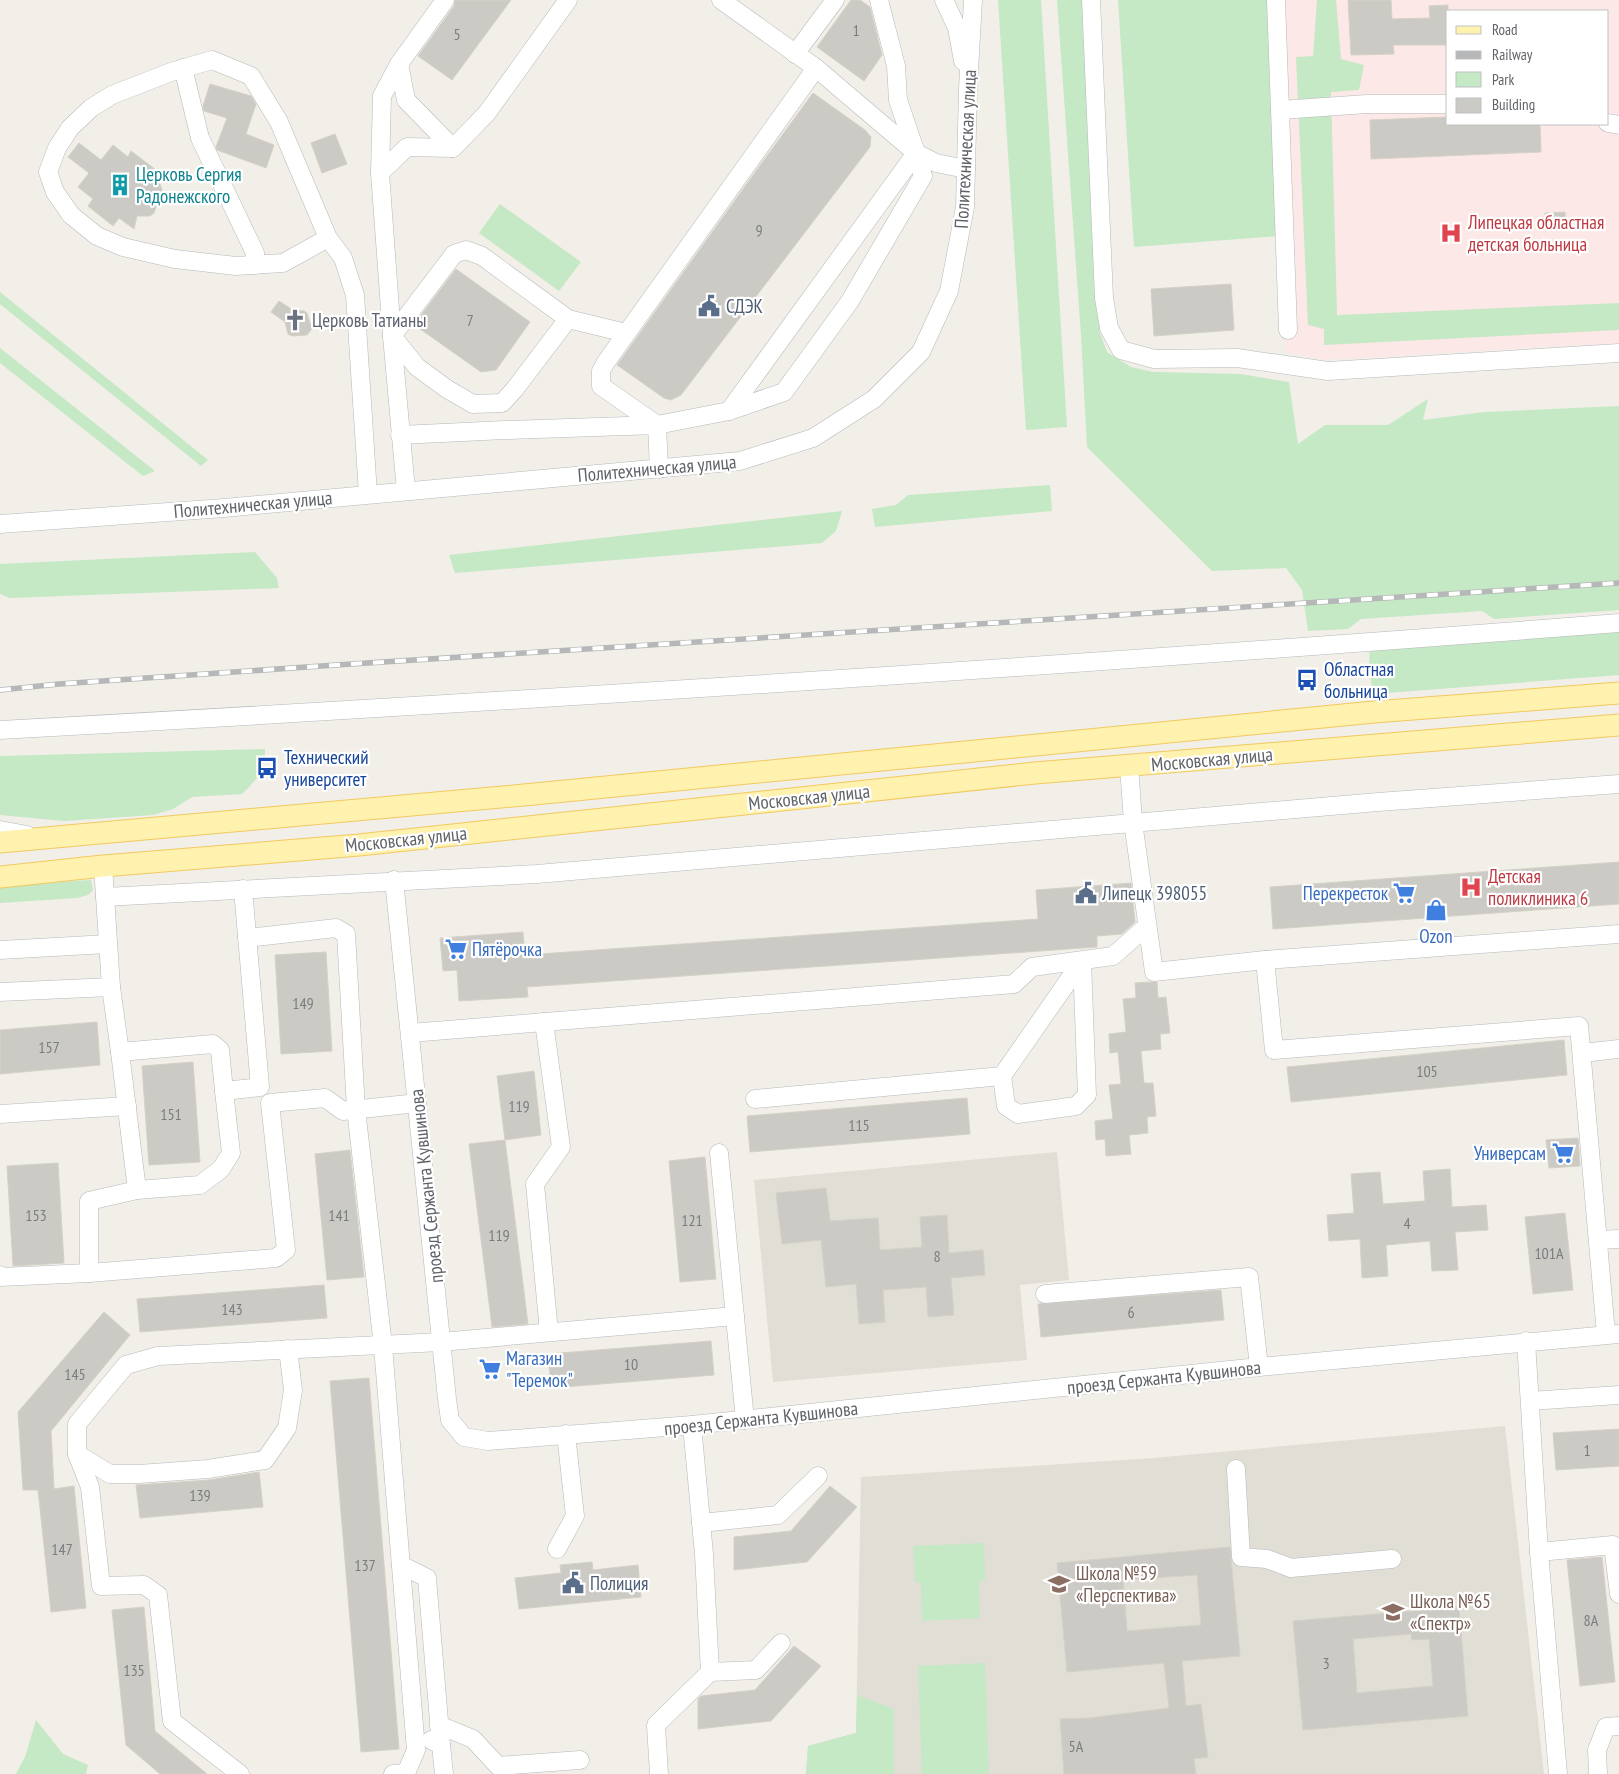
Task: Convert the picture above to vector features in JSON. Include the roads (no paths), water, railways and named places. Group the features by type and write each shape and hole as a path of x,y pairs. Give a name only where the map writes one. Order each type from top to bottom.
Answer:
{"main road":[{"name":"Московская улица","path":"0,842 534,794 1368,712 1619,694"},
{"name":"Московская улица","path":"0,877 103,866 359,845 1006,776 1619,725"}],"street":[{"path":"406,491 380,173 382,96 399,64 445,0"},
{"path":"380,173 407,147 453,148 487,114 568,0"},
{"path":"721,0 816,68 916,153 936,163 966,168"},
{"path":"796,54 835,0"},
{"path":"400,435 657,425 729,411 784,392 850,301 923,176 898,100 896,66 879,0"},
{"path":"944,0 957,28 968,89"},
{"name":"Политехническая улица","path":"0,524 224,508 740,461 813,438 874,399 921,352 949,291 965,207 968,89 973,0"},
{"path":"1091,0 1104,298 1109,328 1121,350 1154,360 1238,358 1328,371 1619,353"},
{"path":"1276,0 1288,330"},
{"path":"328,238 283,263 236,266 176,260 123,247 97,236 71,215 55,192 48,172 57,148 70,128 91,108 112,95 183,68 212,60 251,76 278,122 328,238 342,258 355,295 368,494"},
{"path":"399,64 406,100 453,148"},
{"path":"183,68 200,138 255,253 255,265"},
{"path":"657,425 601,386 601,371 626,333 816,68"},
{"path":"1280,110 1367,104 1446,104"},
{"path":"729,411 916,153"},
{"path":"392,336 454,254 466,250 482,256 568,319 626,333"},
{"path":"505,430 502,404 568,319"},
{"path":"392,336 417,367 447,389 473,404 502,404"},
{"path":"657,425 659,468"},
{"path":"0,730 390,708 1304,648 1619,623"},
{"path":"1129,766 1133,822 1154,972 1265,960 1619,934"},
{"path":"105,897 394,880 537,874 1133,822 1619,784"},
{"path":"0,830 50,839"},
{"path":"103,866 111,987 136,1190"},
{"name":"проезд Сержанта Кувшинова","path":"394,880 450,1420 464,1437 488,1441 692,1425 1259,1367 1613,1334"},
{"path":"224,1090 260,1087 243,889"},
{"path":"410,1033 1014,984 1032,967 1113,956 1147,926"},
{"path":"247,938 336,928 346,934 356,1109 383,1346 416,1750 406,1773 393,1774"},
{"path":"0,950 108,944"},
{"path":"1265,960 1274,1050 1579,1026 1598,1240 1613,1334"},
{"path":"1082,961 1087,1095 1076,1106 1018,1114 1006,1106 1002,1076 1082,961"},
{"path":"0,992 111,987"},
{"path":"544,1022 561,1146 535,1184 549,1332"},
{"path":"89,1273 89,1200 136,1190 200,1185 221,1170 231,1153 220,1050 213,1044 120,1052"},
{"path":"1582,1053 1619,1049"},
{"path":"755,1100 1002,1076"},
{"path":"0,1275 0,1277 89,1273 276,1258 286,1250 270,1104 325,1098 343,1111 417,1103"},
{"path":"0,1114 127,1106"},
{"path":"718,1153 745,1420"},
{"path":"1598,1240 1619,1239"},
{"path":"1045,1294 1248,1277 1259,1367"},
{"path":"240,1774 172,1721 158,1595 144,1584 101,1586 90,1487 77,1454 77,1424 126,1365 158,1356 441,1342 735,1316"},
{"path":"1526,1341 1539,1552 1558,1774"},
{"path":"77,1454 110,1474 208,1469 265,1460 287,1428 293,1390 288,1349"},
{"path":"1530,1401 1619,1396"},
{"path":"692,1425 701,1523 710,1672"},
{"path":"557,1549 575,1516 566,1434"},
{"path":"1236,1469 1242,1558 1267,1559 1291,1568 1392,1559"},
{"path":"701,1523 778,1515 818,1476"},
{"path":"1539,1552 1613,1545 1619,1594"},
{"path":"401,1565 426,1578 444,1774"},
{"path":"659,1774 656,1725 710,1672 756,1670 781,1643"},
{"path":"439,1725 473,1739 494,1770 580,1760"},
{"path":"1598,1774 1596,1750 1606,1727 1619,1726"},
{"path":"414,1729 440,1745"}],"railway":[{"path":"0,690 59,684 336,665 1619,583"}],"place":[{"name":"Церковь Сергия Радонежского","path":"120,185"},
{"name":"Липецкая областная детская больница","path":"1451,233"},
{"name":"СДЭК","path":"709,306"},
{"name":"Церковь Татианы","path":"295,320"},
{"name":"Областная больница","path":"1307,680"},
{"name":"Технический университет","path":"267,768"},
{"name":"Детская поликлиника 6","path":"1471,887"},
{"name":"Липецк 398055","path":"1086,893"},
{"name":"Перекресток","path":"1404,893"},
{"name":"Ozon","path":"1436,910"},
{"name":"Пятёрочка","path":"456,949"},
{"name":"Универсам","path":"1563,1153"},
{"name":"Магазин \"Теремок\"","path":"490,1369"},
{"name":"Полиция","path":"573,1583"},
{"name":"Школа №59 «Перспектива»","path":"1059,1584"},
{"name":"Школа №65 «Спектр»","path":"1393,1612"}]}
